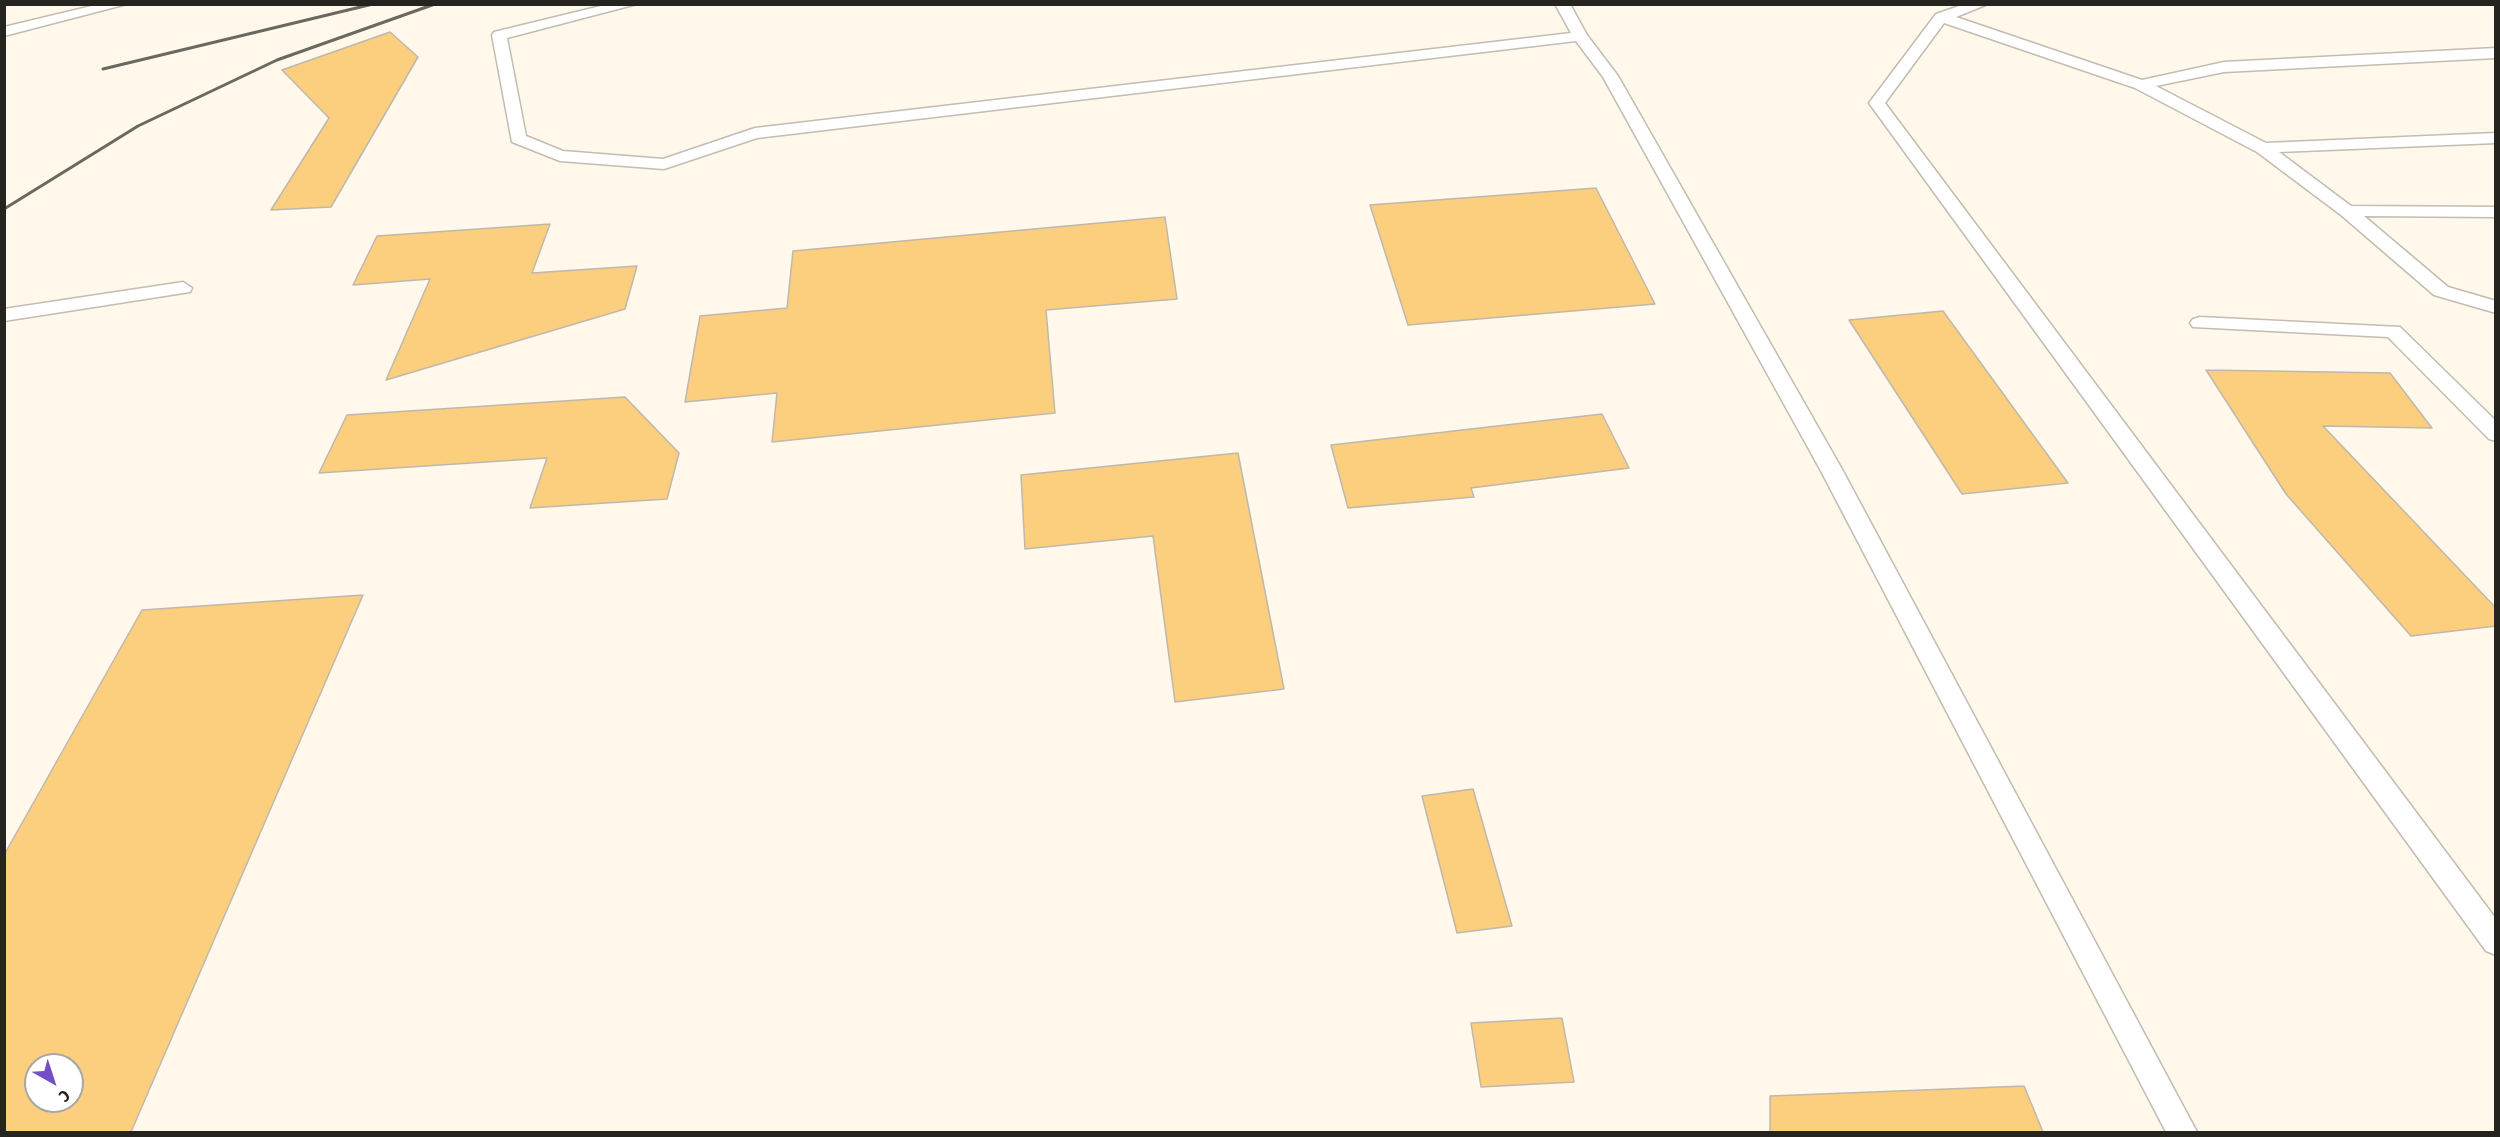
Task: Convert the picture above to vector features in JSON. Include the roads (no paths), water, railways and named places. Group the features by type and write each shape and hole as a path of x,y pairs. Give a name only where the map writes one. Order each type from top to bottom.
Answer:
{"lane":[{"path":"4,32 120,4"},
{"path":"630,4 499,35 518,139 560,156 664,164 755,134 1580,36"},
{"path":"1562,4 1580,36 1611,76 1832,471 2182,1132"},
{"path":"1977,5 1941,17 1877,103 2496,942"},
{"path":"1941,17 2141,85 2263,148 2347,211 2441,291 2496,307"},
{"path":"2141,85 2224,67 2496,53"},
{"path":"2263,148 2496,138"},
{"path":"2347,211 2496,212"},
{"path":"4,315 183,288"},
{"path":"2200,323 2394,331 2496,434"}],"railway":[{"path":"103,69 373,4"},
{"path":"4,209 138,126 277,60 435,4"}]}
